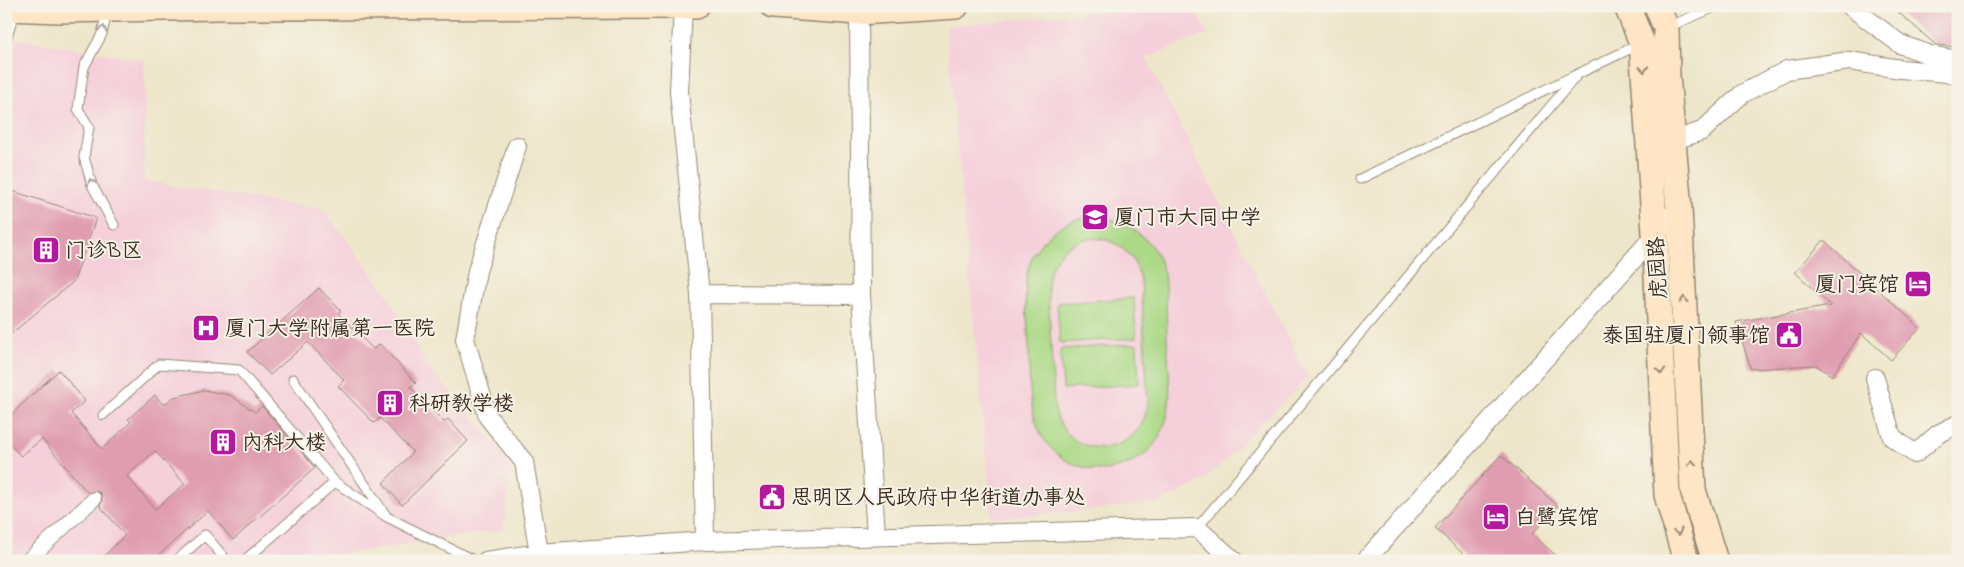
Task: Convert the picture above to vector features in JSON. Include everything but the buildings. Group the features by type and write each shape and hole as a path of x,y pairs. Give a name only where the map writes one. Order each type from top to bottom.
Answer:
{"main road":[{"path":"11,11 46,8 696,6"},
{"path":"773,6 859,12 956,6"},
{"name":"虎园路","path":"1627,6 1642,43 1655,234 1667,495 1686,561"},
{"name":"虎园路","path":"1661,17 1679,208 1694,490 1715,561"}],"street":[{"path":"683,6 679,92 700,294 705,541"},
{"path":"1850,6 1900,44 1930,55 1958,60"},
{"path":"859,12 861,296 876,536"},
{"path":"1672,141 1702,131 1742,94 1787,70 1849,60 1901,69 1958,74"},
{"path":"517,146 477,271 465,339 488,416 524,462 539,553"},
{"path":"1365,561 1679,208"},
{"path":"700,294 861,296"},
{"path":"1875,378 1892,437 1915,454 1938,434 1958,424"},
{"path":"27,561 94,499"},
{"path":"486,561 539,553 705,541 1197,528 1234,561"}],"lane":[{"path":"1661,17 1717,6"},
{"path":"107,8 102,34 84,67 78,109 89,127 84,157 92,186 114,225"},
{"path":"6,40 11,11"},
{"path":"1360,179 1642,43"},
{"path":"1197,528 1577,75"},
{"path":"103,415 159,364 239,370 335,482 387,516 475,561"},
{"path":"293,379 387,516"},
{"path":"244,561 335,482"},
{"path":"176,561 205,536 227,561"}],"shaded area":[{"name":"厦门市大同中学","path":"1157,6 1193,6 1208,34 1146,58 1308,377 1205,480 1156,504 992,519 946,26"},
{"name":"厦门大学附属第一医院","path":"6,37 145,60 144,181 324,210 386,292 426,364 512,462 504,529 310,561 6,561"}],"green space":[{"path":"1090,217 1103,218 1115,221 1138,232 1155,251 1161,262 1164,275 1170,387 1167,418 1162,432 1154,445 1142,456 1114,469 1103,470 1078,466 1064,459 1051,449 1042,436 1032,408 1025,291 1027,274 1030,262 1042,243 1058,228 1079,219","holes":["1086,239 1107,240 1123,249 1130,256 1139,273 1148,403 1142,422 1131,436 1117,445 1101,448 1085,445 1071,437 1060,423 1054,404 1048,288 1054,263 1063,250"]},
{"path":"1134,298 1136,338 1060,343 1057,303"},
{"path":"1137,344 1139,384 1063,389 1060,349"}],"place":[{"name":"厦门市大同中学","path":"1095,217"},
{"name":"门诊B区","path":"46,250"},
{"name":"厦门宾馆","path":"1918,284"},
{"name":"厦门大学附属第一医院","path":"206,328"},
{"name":"泰国驻厦门领事馆","path":"1789,335"},
{"name":"科研教学楼","path":"390,403"},
{"name":"内科大楼","path":"223,442"},
{"name":"思明区人民政府中华街道办事处","path":"772,497"},
{"name":"白鹭宾馆","path":"1496,517"}]}
